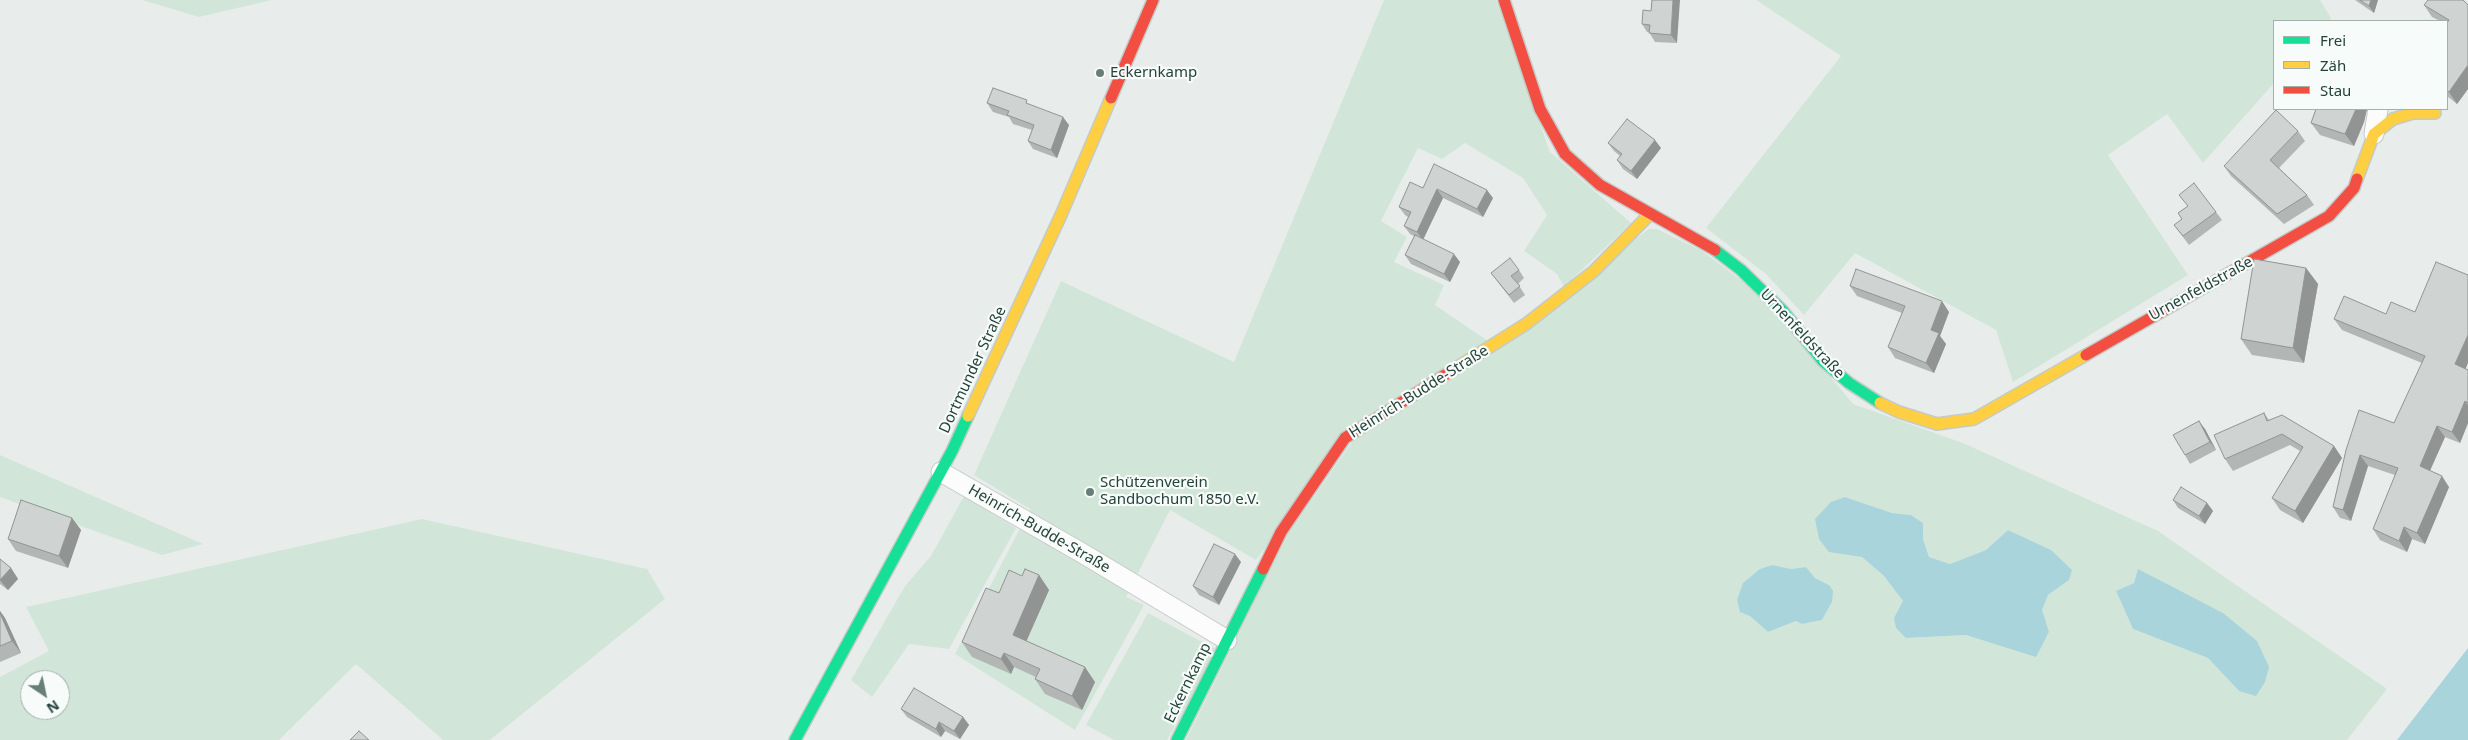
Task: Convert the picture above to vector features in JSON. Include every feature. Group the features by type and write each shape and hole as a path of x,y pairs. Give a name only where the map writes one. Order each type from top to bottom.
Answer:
{"street":[{"name":"Dortmunder Straße","path":"795,740 941,472 1062,215 1153,0"},
{"name":"Urnenfeldstraße","path":"1504,0 1540,109 1565,154 1600,185 1712,248 1741,270 1782,310 1823,361 1849,383 1874,400 1891,408 1937,424 1974,419 2329,216 2354,188 2374,134 2378,110"},
{"path":"2374,134 2393,119 2413,113 2435,113"},
{"name":"Heinrich-Budde-Straße","path":"941,472 1082,553 1227,640 1281,532 1345,438 1526,324 1594,271 1650,214"},
{"name":"Eckernkamp","path":"1177,740 1227,640"}],"green space":[{"path":"142,0 272,0 199,17"},
{"path":"1384,0 1496,0 1550,152 1631,223 1564,287 1557,274 1524,251 1547,215 1523,178 1465,143 1442,159 1418,148 1381,221 1407,237 1394,262 1444,285 1435,305 1488,341 1361,419 1256,560 1170,510 1126,597 1144,605 1075,730 955,654 1030,509 974,475 1061,281 1234,362"},
{"path":"1756,0 2320,0 2331,18 2330,20 2273,20 2273,84 2203,163 2167,114 2108,155 2188,275 2013,382 1996,330 1855,253 1804,315 1766,274 1706,228 1841,56"},
{"path":"1649,229 1657,229 1702,251 1765,298 1853,404 1963,443 2158,531 2387,689 2347,740 1186,740 1287,536 1352,442","holes":["1845,497 1892,513 1911,515 1923,523 1923,539 1929,557 1950,564 1986,550 2008,530 2051,550 2069,580 2048,595 2041,610 2049,632 2036,656 1966,635 1906,638 1903,601 1884,576 1862,557","1771,565 1791,569 1806,567 1815,578 1829,585 1832,602 1822,620 1802,624 1796,621 1768,632 1750,616 1740,611 1737,600 1743,584","2134,583 2188,596 2223,613 2239,691 2208,658 2133,629 2116,591"]},
{"path":"0,455 203,544 162,555 0,497"},
{"path":"964,496 1016,528 949,649 909,644 872,697 851,680 905,586 931,556"},
{"path":"422,519 647,569 665,599 490,740 443,740 356,664 279,740 0,740 0,677 49,651 26,607"},
{"path":"1148,613 1217,650 1167,740 1114,740 1086,725"}],"water":[{"path":"1845,497 1892,513 1911,515 1923,523 1923,539 1929,557 1950,564 1986,550 2008,530 2051,550 2072,570 2069,580 2048,595 2042,610 2049,632 2036,657 1966,635 1906,638 1896,628 1894,618 1903,601 1884,576 1862,557 1829,552 1819,539 1815,519 1831,502"},
{"path":"1772,565 1791,569 1806,567 1815,578 1829,585 1833,591 1832,602 1822,620 1802,624 1796,621 1768,632 1750,616 1740,612 1737,600 1743,583 1760,569"},
{"path":"2138,569 2223,613 2257,641 2269,667 2265,682 2256,696 2239,691 2208,658 2133,629 2116,591 2134,583"},
{"path":"2468,648 2468,740 2397,740"}],"building":[{"path":"1652,0 1673,0 1671,35 1649,33 1650,25 1642,24 1643,10 1651,11"},
{"path":"2360,0 2371,0 2369,6"},
{"path":"2428,0 2463,0 2468,5 2468,65 2449,92 2449,20 2424,5"},
{"path":"993,88 1027,100 1026,103 1063,117 1051,150 1028,141 1034,125 1007,115 1009,111 987,103"},
{"path":"2276,110 2298,131 2270,160 2307,195 2277,214 2224,166"},
{"path":"2316,110 2356,110 2345,134 2311,123"},
{"path":"1627,119 1655,140 1631,171 1617,160 1622,154 1608,143"},
{"path":"1434,164 1487,190 1477,209 1437,189 1417,232 1404,226 1411,212 1399,207 1410,182 1423,188"},
{"path":"2194,183 2216,212 2183,236 2174,225 2182,219 2178,213 2188,206 2179,195"},
{"path":"1415,235 1454,254 1444,274 1405,255"},
{"path":"1510,258 1519,270 1511,276 1520,286 1509,295 1491,273"},
{"path":"2254,259 2306,268 2293,348 2241,339"},
{"path":"2436,262 2468,275 2468,335 2455,364 2468,370 2468,403 2465,401 2452,432 2437,426 2420,466 2442,476 2417,533 2404,527 2399,541 2373,529 2398,468 2360,455 2343,510 2333,507 2346,450 2359,410 2394,423 2425,356 2334,319 2344,296 2386,314 2391,302 2415,312"},
{"path":"1856,269 1942,301 1931,330 1939,333 1926,363 1888,347 1905,306 1850,286"},
{"path":"2264,413 2267,421 2282,415 2334,446 2295,511 2272,498 2303,447 2282,434 2225,459 2214,435"},
{"path":"2199,421 2210,442 2185,455 2173,435"},
{"path":"2181,487 2207,503 2199,516 2173,500"},
{"path":"21,500 72,518 59,556 8,539"},
{"path":"1214,544 1235,554 1213,597 1193,586"},
{"path":"0,559 11,568 0,580"},
{"path":"1025,569 1039,575 1013,635 1085,667 1072,696 1035,679 1040,669 1004,653 1001,659 962,642 986,588 999,593 1009,570 1022,576"},
{"path":"0,613 12,641 0,646"},
{"path":"914,688 963,717 954,731 939,722 936,729 901,709"},
{"path":"359,731 369,740 350,740"}],"traffic: fast":[{"path":"1715,250 1741,270 1782,310 1823,361 1849,383 1880,403"},
{"path":"795,740 952,451 968,416"},
{"path":"1177,740 1263,569"}],"traffic: slow":[{"path":"968,416 1061,215 1111,98"},
{"path":"2357,179 2374,134 2393,119 2413,113 2435,113"},
{"path":"1445,375 1526,324 1594,271 1650,214"},
{"path":"1880,403 1899,412 1937,424 1974,419 2086,355"}],"traffic: jam":[{"path":"1111,98 1153,0"},
{"path":"1504,0 1540,109 1565,154 1600,185 1715,250"},
{"path":"2086,355 2329,216 2354,188 2357,179"},
{"path":"1263,569 1281,532 1345,438 1445,375"}],"place":[{"name":"Eckernkamp","path":"1100,73"},
{"name":"Schützenverein Sandbochum 1850 e.V.","path":"1090,492"}]}
